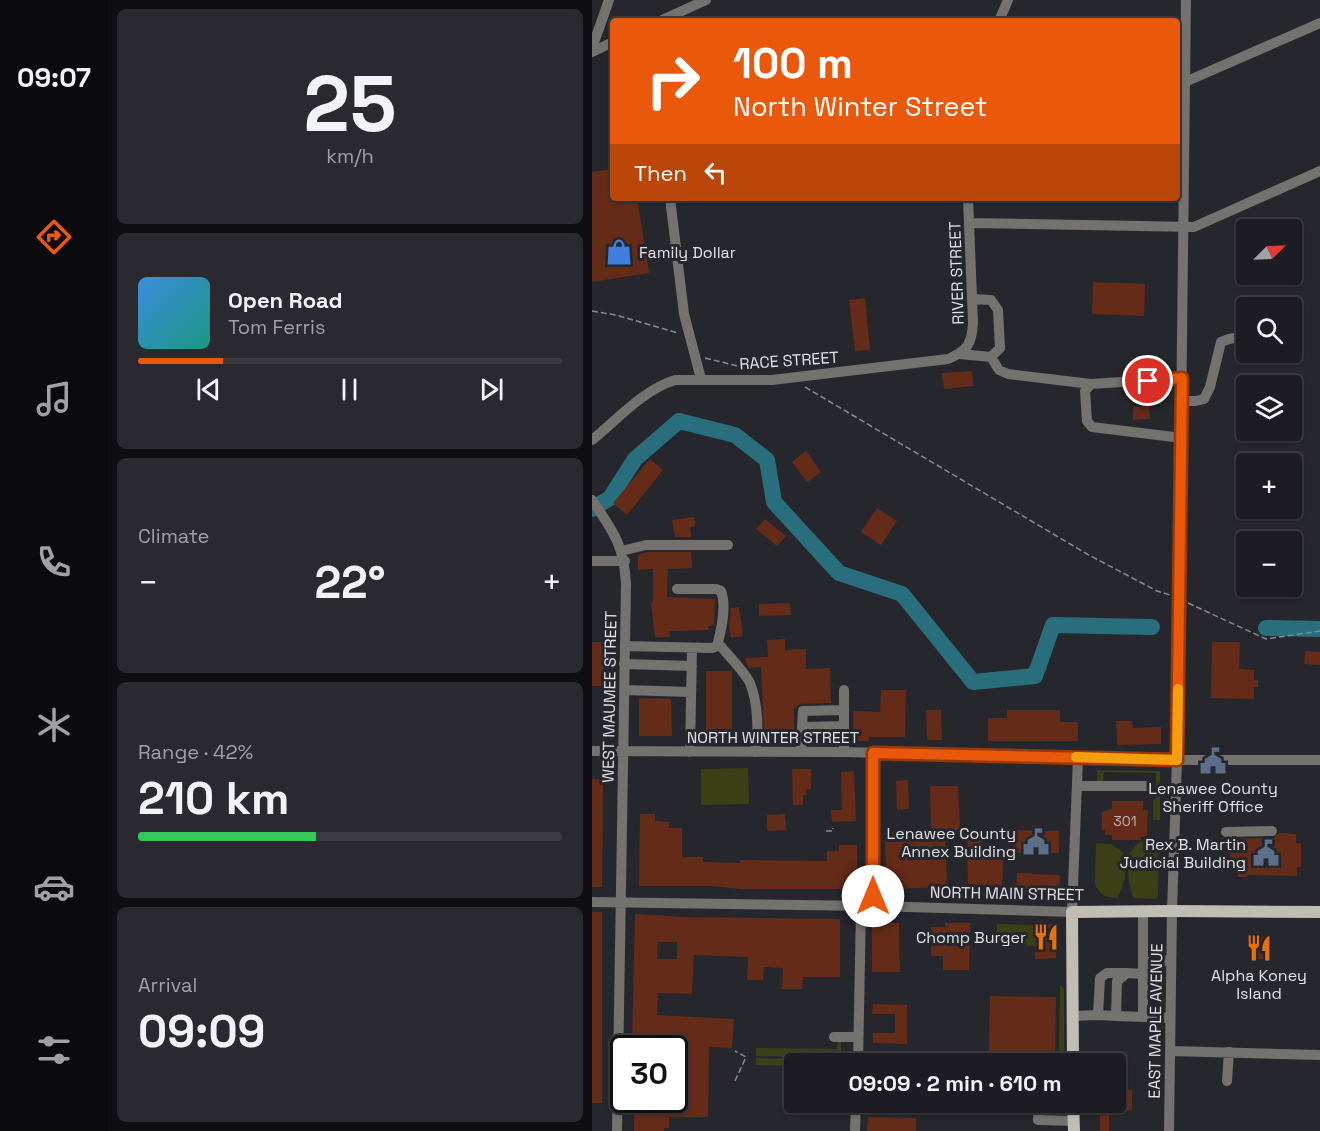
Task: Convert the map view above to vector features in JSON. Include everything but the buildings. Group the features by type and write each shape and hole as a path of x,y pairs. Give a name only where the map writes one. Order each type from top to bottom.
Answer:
{"main road":[{"name":"NORTH MAIN STREET","path":"1072,912 1320,912"},
{"path":"1072,912 1073,1053"}],"street":[{"path":"592,50 608,0"},
{"path":"667,18 706,0"},
{"path":"1000,18 1008,0"},
{"name":"EAST MAPLE AVENUE","path":"1169,1131 1182,438 1184,227 1181,83 1186,0"},
{"path":"1181,83 1320,23"},
{"path":"592,50 610,43"},
{"path":"969,223 1194,227 1320,171"},
{"path":"670,201 684,314 701,379"},
{"name":"RIVER STREET","path":"964,350 972,338 968,201"},
{"path":"972,298 991,300 998,310 1000,348 991,357 999,370 1008,374 1091,384 1182,378"},
{"path":"1182,401 1204,399 1210,387 1221,342 1236,338"},
{"name":"RACE STREET","path":"592,440 650,392 662,384 675,380 772,380 948,359 964,350 991,357"},
{"path":"1091,384 1085,391 1087,421 1092,427 1182,438"},
{"name":"WEST MAUMEE STREET","path":"592,500 607,523 623,556 625,646 617,1131"},
{"path":"592,561 623,556 646,545 728,545"},
{"path":"625,646 712,648 718,643 722,622 723,596 721,591 677,589"},
{"path":"718,643 750,682 755,702 757,741 755,752"},
{"path":"690,752 692,648"},
{"path":"624,664 692,666"},
{"path":"624,690 691,692"},
{"path":"844,690 844,752"},
{"path":"801,752 803,711 844,710"},
{"path":"802,727 844,726"},
{"name":"NORTH WINTER STREET","path":"592,751 844,752 1177,760 1320,760"},
{"path":"873,753 873,906"},
{"path":"1072,912 1078,757"},
{"path":"1077,786 1148,786"},
{"path":"1226,832 1272,831"},
{"name":"NORTH MAIN STREET","path":"592,902 873,906 1072,912"},
{"path":"858,1053 861,907"},
{"path":"1143,911 1143,1017"},
{"path":"1143,960 1171,961"},
{"path":"1098,1016 1100,978 1107,973 1143,974"},
{"path":"1116,1016 1117,981 1127,973"},
{"path":"1073,1016 1170,1018"},
{"path":"834,1036 858,1037"},
{"path":"1170,1051 1320,1055"},
{"path":"1227,1081 1229,1053"},
{"path":"855,1131 856,1113"},
{"path":"1039,1113 1039,1120 1074,1126"}],"path":[{"path":"592,311 640,322 683,335 691,340"},
{"path":"703,357 752,370 797,366 800,382 804,386 1087,554 1157,591 1178,598 1267,639 1320,631"},
{"path":"826,831 833,831 833,828"},
{"path":"735,1051 746,1057 735,1081"}],"green space":[{"path":"748,768 749,804 701,805 701,769"},
{"path":"1097,770 1160,771 1160,820 1153,820 1156,773 1104,772 1103,781 1097,781"},
{"path":"1140,842 1159,843 1158,896 1155,899 1134,898 1130,888 1128,854"},
{"path":"1096,843 1111,844 1124,853 1125,878 1118,898 1104,895 1095,884"},
{"path":"997,924 1037,925 1036,946 997,945"},
{"path":"1060,985 1064,988 1064,1053 1059,1053"},
{"path":"838,1041 841,1041 841,1053 784,1053 784,1056 756,1056 756,1048 837,1049"},
{"path":"756,1058 784,1059 784,1066 756,1065"}],"waterway":[{"path":"592,509 610,498 635,459 679,421 735,435 767,460 774,502 839,573 902,594 973,682 1035,676 1053,625 1152,627"},
{"path":"1266,628 1320,629"}],"slow traffic":[{"path":"1076,757 1177,760 1178,689"}],"place":[{"name":"Family Dollar","path":"619,252"},
{"name":"Lenawee County Sheriff Office","path":"1213,761"},
{"name":"Lenawee County Annex Building","path":"1036,842"},
{"name":"Rex B. Martin Judicial Building","path":"1266,853"},
{"name":"Chomp Burger","path":"1046,937"},
{"name":"Alpha Koney Island","path":"1259,948"}],"route":[{"path":"873,896 873,753 1177,760 1182,378 1148,381"}]}
